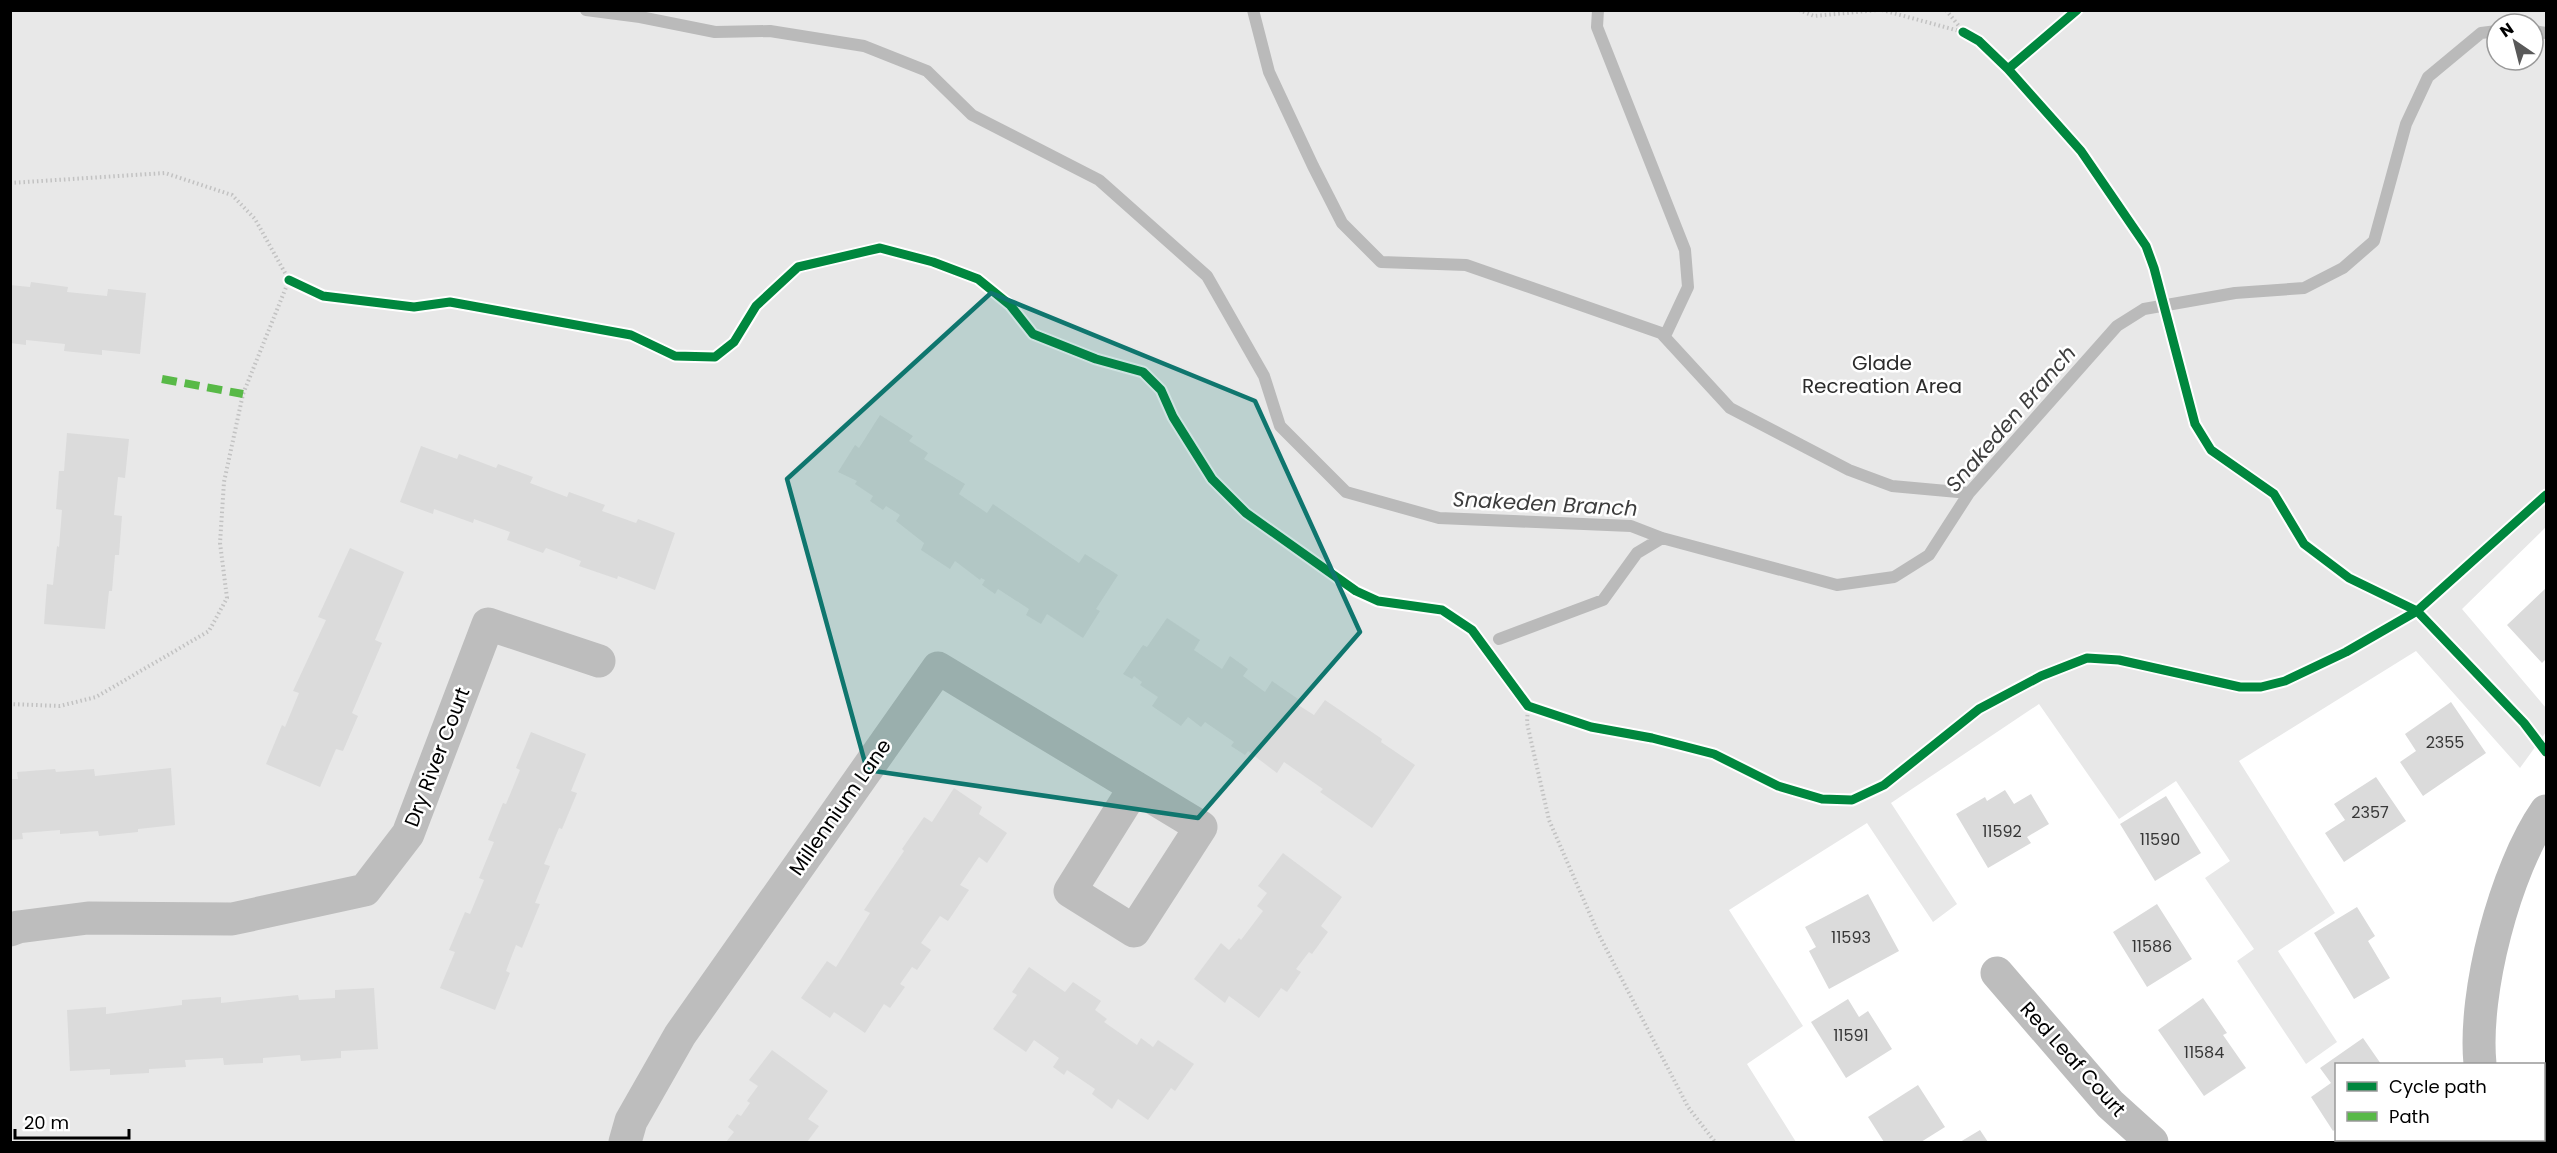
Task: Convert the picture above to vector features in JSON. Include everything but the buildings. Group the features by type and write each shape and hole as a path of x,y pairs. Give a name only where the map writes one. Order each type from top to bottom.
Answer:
{"street":[{"name":"Dry River Court","path":"10,930 88,918 232,920 365,890 408,834 488,624 599,661"},
{"name":"Millennium Lane","path":"625,1143 631,1121 680,1035 938,668 1135,788"},
{"path":"2480,1063 2478,1046 2488,961 2502,905 2519,864 2547,811"},
{"name":"Red Leaf Court","path":"1997,973 2110,1104 2152,1143"}],"path":[{"path":"1799,10 1814,16 1880,10 1967,34 1946,10"},
{"path":"10,183 165,173 232,195 255,219 293,282 243,394 224,482 220,543 227,598 209,631 96,698 60,706 10,704"},
{"path":"1521,696 1528,706 1527,723 1549,820 1599,935 1688,1107 1715,1143"},
{"path":"1528,706 1539,709"}],"highlighted area":[{"path":"991,293 1255,401 1360,632 1198,818 867,770 787,479"}],"green space":[{"name":"Glade Recreation Area","path":"10,11 2546,11 2546,527 2462,609 2546,708 2546,732 2520,768 2416,651 2239,761 2335,913 2278,951 2337,1042 2306,1064 2237,961 2254,949 2205,878 2230,861 2176,781 2119,819 2039,704 1891,803 1957,904 1933,922 1867,823 1729,910 1803,1026 1747,1064 1796,1142 11,1142"}],"waterway":[{"name":"Snakeden Branch","path":"586,10 640,17 715,32 770,31 864,46 927,71 972,115 1099,180 1207,276 1264,376 1280,426 1346,492 1439,518 1631,526 1662,538 1837,585 1894,577 1929,555 1969,493 2117,326 2144,309 2235,293 2304,288 2343,268 2374,241 2406,124 2428,77 2481,33 2485,32"},
{"path":"1253,10 1269,72 1313,166 1342,223 1381,262 1466,265 1661,333 1730,408 1849,470 1892,486 1969,493"},
{"path":"1598,10 1597,27 1685,250 1688,287 1665,336"},
{"path":"1499,639 1603,600 1637,553 1662,538"}],"marked path":[{"path":"162,379 243,394"}],"cycle path":[{"path":"2008,69 2077,10"},
{"path":"1963,32 1979,41 2008,69 2081,151 2146,246 2154,268 2195,424 2211,450 2274,494 2304,544 2349,578 2417,611 2524,723 2546,752"},
{"path":"289,280 323,296 414,307 450,302 631,335 675,356 715,357 734,342 756,306 798,267 880,248 933,262 978,279 1010,305 1033,334 1096,359 1143,372 1161,390 1173,417 1212,479 1246,513 1356,591 1378,601 1442,610 1472,630 1528,706 1591,727 1652,738 1714,754 1778,786 1822,799 1852,800 1884,785 1979,709 2041,676 2087,658 2119,660 2240,687 2261,687 2285,681 2346,652 2417,611 2546,495"}]}
